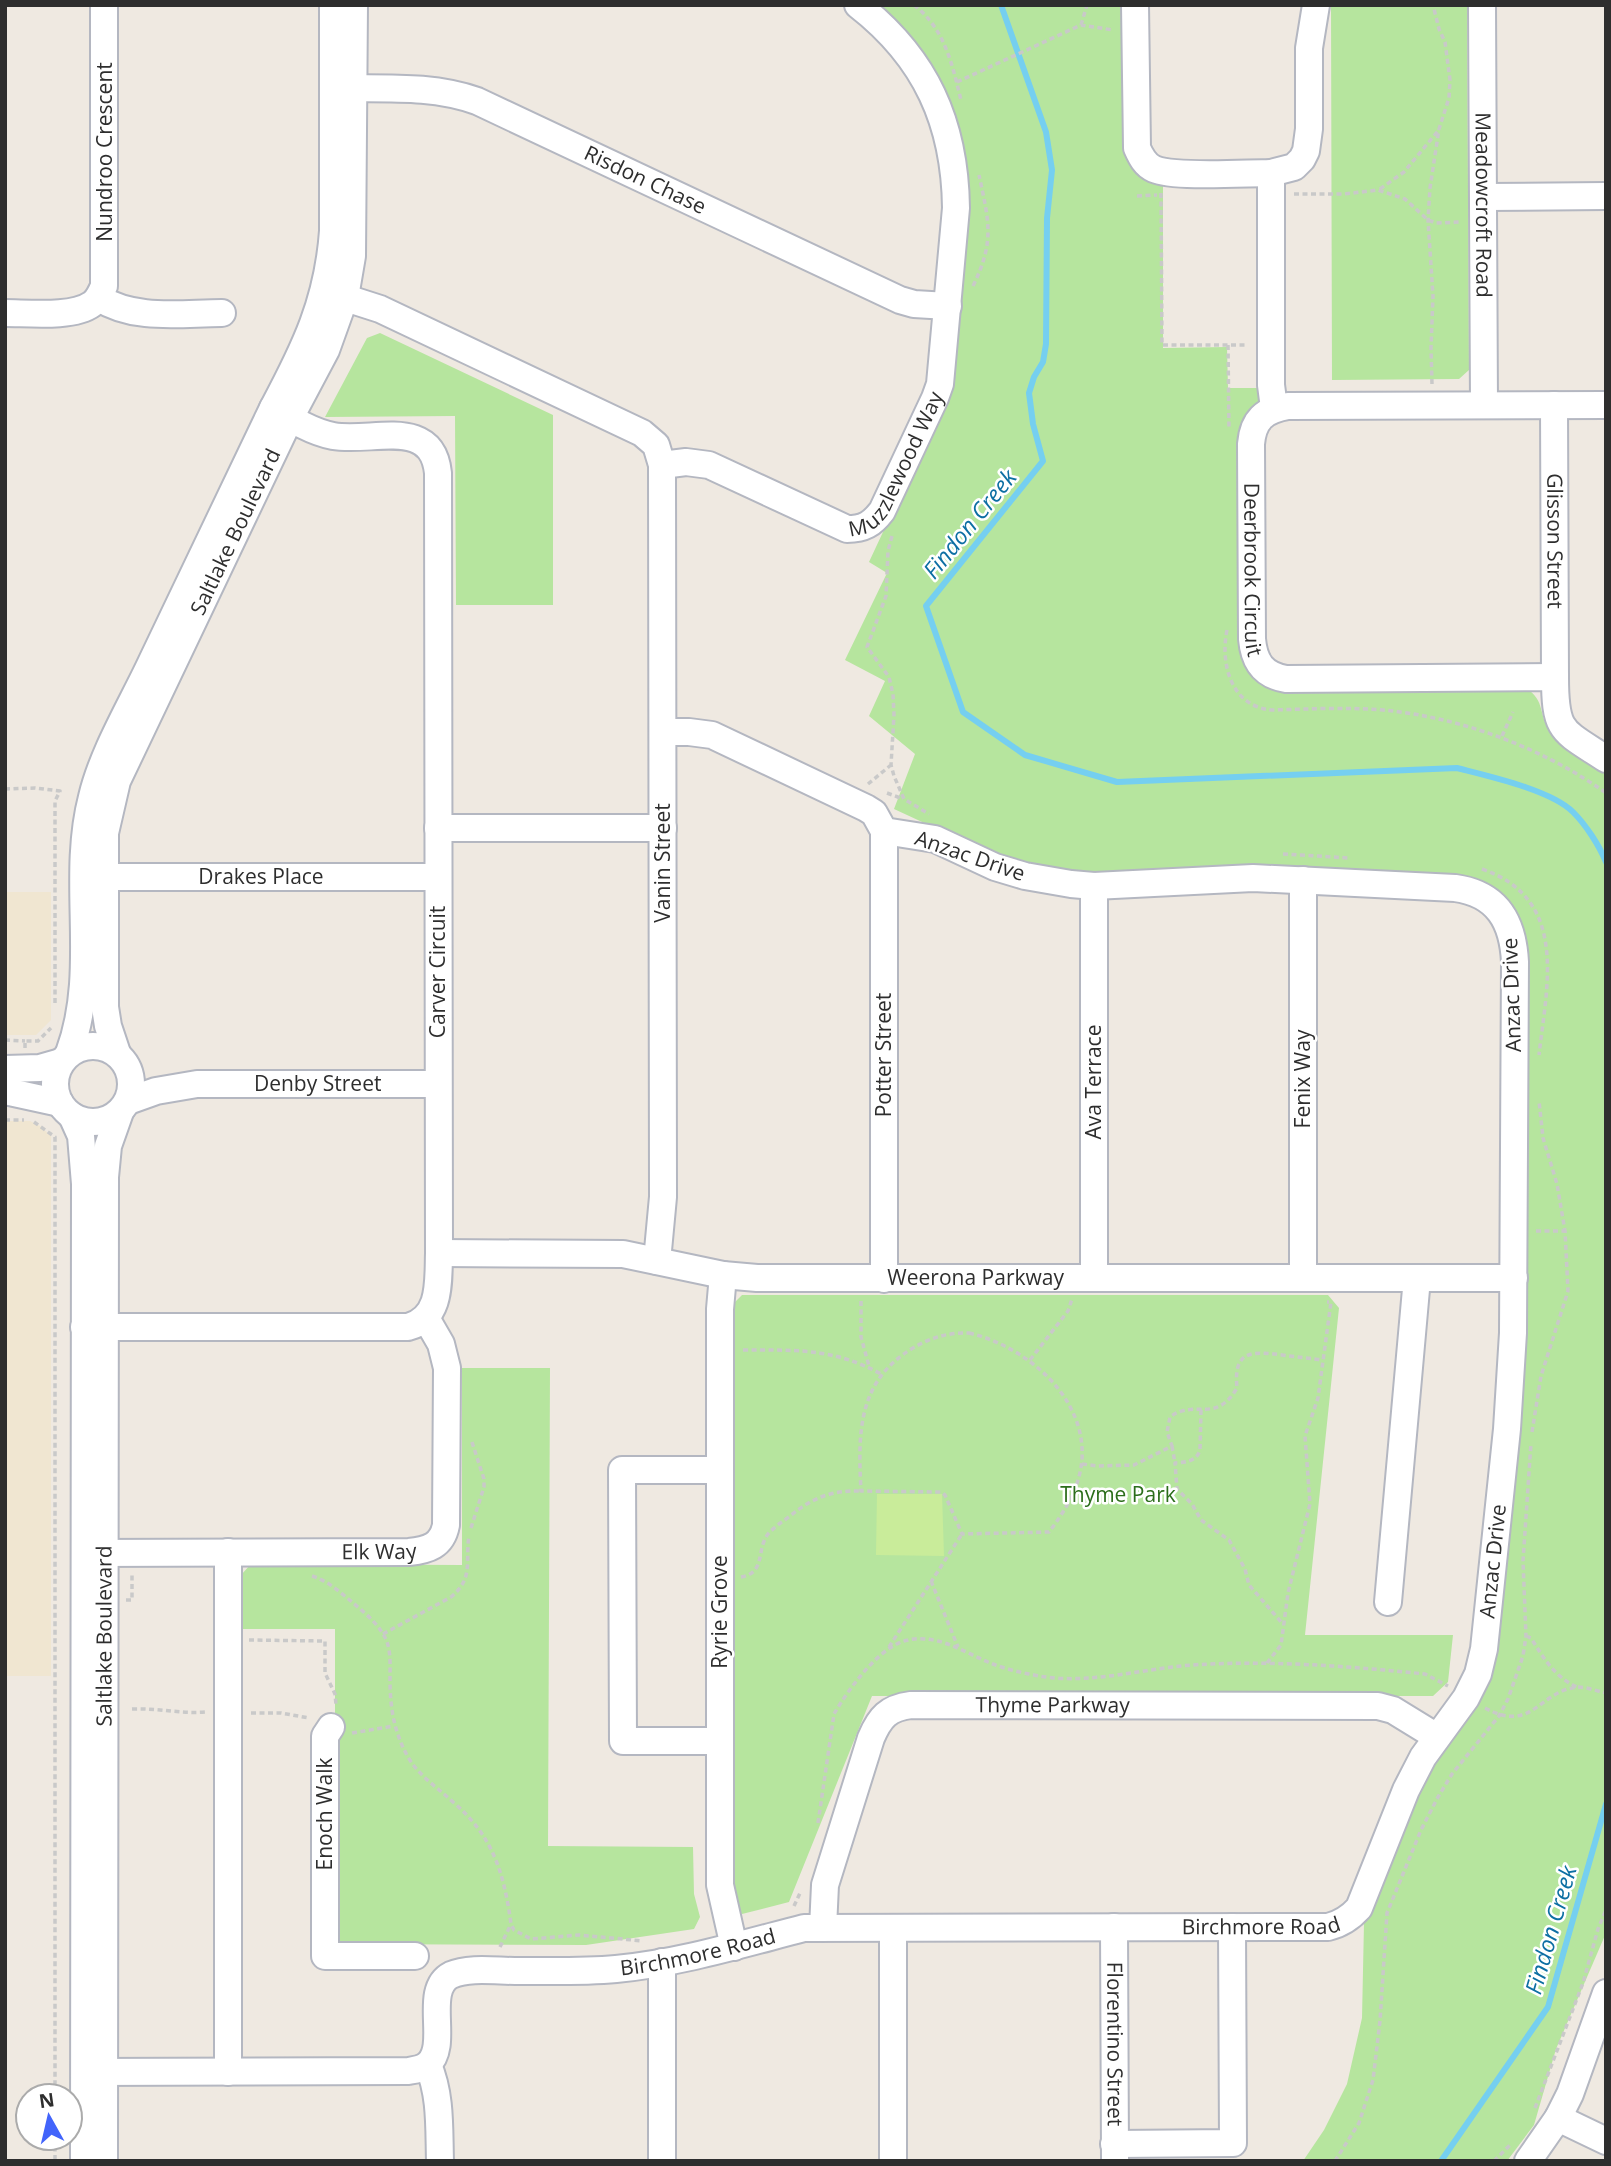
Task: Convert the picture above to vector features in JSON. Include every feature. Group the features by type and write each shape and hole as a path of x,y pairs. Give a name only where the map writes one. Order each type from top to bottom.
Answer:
{"street":[{"name":"Nundroo Crescent","path":"99,298 105,274 104,5"},
{"name":"Saltlake Boulevard","path":"65,1058 77,1033 85,982 94,877 117,781 281,413 326,350 334,294 352,256 344,88 333,5"},
{"name":"Saltlake Boulevard","path":"344,88 354,5"},
{"name":"Muzzlewood Way","path":"662,465 686,462 709,465 847,529 863,528 872,524 882,511 935,398 942,374 956,180 943,119 918,67 879,22 858,5"},
{"path":"1135,18 1137,148 1161,183 1271,184 1294,167 1306,151 1309,129 1309,48 1316,5"},
{"name":"Meadowcroft Road","path":"1482,5 1484,405"},
{"name":"Risdon Chase","path":"344,88 428,90 469,98 900,300 948,306"},
{"path":"1271,184 1270,345 1274,408 1606,405"},
{"path":"1484,197 1606,196"},
{"path":"334,294 380,309 642,433 656,444 662,465"},
{"path":"5,313 71,312 91,305 99,298 114,308 138,314 222,313"},
{"name":"Glisson Street","path":"1554,405 1555,677"},
{"name":"Deerbrook Circuit","path":"1274,408 1258,420 1252,433 1251,444 1252,639 1256,659 1267,673 1286,679 1555,677"},
{"name":"Carver Circuit","path":"281,413 329,435 413,438 428,445 435,457 438,486 439,1253 436,1300 426,1318"},
{"name":"Vanin Street","path":"657,1261 662,1218 662,465"},
{"path":"1555,677 1555,707 1560,725 1574,738 1606,759"},
{"path":"663,732 702,733 722,740 866,808 874,813 884,831"},
{"path":"438,828 663,828"},
{"name":"Anzac Drive","path":"884,831 935,839 995,867 1025,876 1071,884 1094,886 1216,879 1303,880 1469,890 1483,895 1507,920 1514,944 1515,962 1514,1279 1511,1377 1488,1620 1478,1674 1466,1698 1423,1757 1406,1790 1366,1893"},
{"name":"Potter Street","path":"873,1278 884,831"},
{"name":"Saltlake Boulevard","path":"94,877 105,1007 108,1026 122,1059"},
{"name":"Drakes Place","path":"94,877 438,877"},
{"name":"Fenix Way","path":"1303,880 1303,1278"},
{"name":"Ava Terrace","path":"1083,1278 1094,886"},
{"path":"5,1091 66,1110 84,1121 96,1122 109,1119 124,1107 132,1090 132,1077 122,1059 106,1047 80,1047 65,1058 40,1068 15,1069"},
{"path":"65,1058 55,1082 66,1110"},
{"name":"Denby Street","path":"122,1059 158,1077 197,1084"},
{"name":"Denby Street","path":"124,1107 156,1091 197,1084 438,1084"},
{"name":"Saltlake Boulevard","path":"94,1327 104,1177 111,1133 124,1107"},
{"name":"Saltlake Boulevard","path":"66,1110 81,1136 94,1327 94,2072 85,2161"},
{"name":"Weerona Parkway","path":"439,1253 623,1254 723,1275 757,1278 1514,1279"},
{"name":"Ryrie Grove","path":"723,1275 720,1350 720,1885 734,1947"},
{"path":"1388,1602 1417,1278"},
{"path":"94,1327 408,1327 426,1318"},
{"name":"Elk Way","path":"94,1553 409,1552 429,1549 441,1541 447,1508 447,1368 441,1344 426,1318"},
{"path":"720,1470 622,1470 623,1741 720,1741"},
{"path":"228,2071 229,1552"},
{"name":"Thyme Parkway","path":"823,1928 825,1885 871,1738 882,1716 894,1708 911,1705 1378,1706 1393,1710 1437,1737"},
{"name":"Enoch Walk","path":"331,1727 325,1736 325,1956 415,1956"},
{"name":"Birchmore Road","path":"428,2065 435,2048 441,1986 451,1975 472,1971 614,1969 655,1952 734,1947 804,1928 1337,1925 1353,1915 1366,1893"},
{"name":"Florentino Street","path":"1114,1927 1115,2152"},
{"path":"1115,2152 1233,2143 1232,1927"},
{"path":"893,1928 893,2161"},
{"path":"655,1952 662,2161"},
{"path":"1520,2151 1578,2075 1606,1993"},
{"path":"94,2072 394,2072 428,2065 435,2081 438,2104 440,2161"},
{"name":"Saltlake Boulevard","path":"94,2072 104,2161"},
{"path":"1545,2117 1606,2141"}],"path":[{"path":"914,5 925,13 947,47 962,106"},
{"path":"1081,25 1087,5"},
{"path":"1432,406 1430,188 1450,80 1445,42 1433,5"},
{"path":"957,82 1081,25 1112,30 1135,18"},
{"path":"1378,190 1404,172 1439,130"},
{"path":"971,292 989,243 986,208 977,168"},
{"path":"1137,196 1161,183 1162,345 1270,345"},
{"path":"1271,184 1344,194 1378,190 1405,199 1436,223 1484,223"},
{"path":"1228,345 1229,430"},
{"path":"894,532 888,551 886,596 867,647 889,677 893,694 891,765 904,799 937,818"},
{"path":"1229,623 1224,651 1226,670 1235,689 1254,705 1271,710 1386,710 1448,722 1502,736 1578,775 1606,793"},
{"path":"1502,736 1513,712"},
{"path":"868,784 891,765"},
{"path":"5,789 60,791 55,801 55,1005"},
{"path":"1277,854 1349,858"},
{"path":"1480,869 1497,874 1514,886 1541,920 1549,961 1549,986 1539,1063"},
{"path":"5,1040 38,1041 55,1024"},
{"path":"15,1069 25,1041"},
{"path":"1335,2161 1359,2123 1373,2080 1387,1913 1421,1830 1438,1797 1452,1774 1499,1716 1524,1656 1523,1560 1532,1432 1541,1376 1568,1291 1565,1231 1557,1184 1543,1138 1539,1098"},
{"path":"5,1120 31,1120 55,1137 55,2082"},
{"path":"1515,1231 1565,1231"},
{"path":"869,1367 861,1336 873,1278"},
{"path":"1030,1360 1071,1306 1083,1278"},
{"path":"1267,1663 1280,1645 1292,1572 1310,1504 1305,1444 1316,1405 1331,1303 1319,1302"},
{"path":"861,1491 859,1457 863,1415 881,1374 920,1344 960,1332 998,1341 1042,1370 1066,1401 1079,1430 1082,1464 1070,1503 1049,1532 962,1534"},
{"path":"720,1350 814,1350 851,1359 881,1374"},
{"path":"1283,1624 1249,1585 1245,1569 1228,1540 1201,1520 1192,1504 1177,1489 1175,1463 1167,1432 1170,1417 1183,1410 1216,1409 1233,1395 1237,1388 1236,1370 1239,1361 1246,1356 1262,1352 1322,1360"},
{"path":"1175,1463 1191,1461 1198,1456 1201,1410"},
{"path":"1082,1464 1134,1465 1172,1446"},
{"path":"720,1578 749,1576 759,1565 767,1536 813,1499 833,1492 941,1492 945,1495 962,1534"},
{"path":"818,1823 834,1714 842,1700 889,1648 962,1534"},
{"path":"55,1600 132,1600 132,1573"},
{"path":"307,1575 322,1579 338,1590 373,1621 383,1634 388,1644 394,1726 408,1757 418,1771 467,1814 485,1836 503,1878 514,1930 531,1939 579,1935 655,1952"},
{"path":"931,1581 959,1649"},
{"path":"1525,1636 1531,1638 1564,1681 1606,1693"},
{"path":"889,1648 903,1640 931,1638 1018,1672 1062,1679 1102,1678 1193,1665 1267,1663 1425,1674 1499,1716 1516,1717 1559,1693 1578,1687"},
{"name":"Enoch Walk","path":"229,1640 325,1641 325,1673 335,1694 336,1718 331,1727"},
{"path":"132,1709 158,1708 191,1713 228,1710 255,1714 281,1713 323,1720 331,1727 351,1733 394,1726"},
{"path":"794,1906 802,1887"},
{"path":"1545,2117 1598,1929 1606,1910"},
{"path":"1494,2161 1520,2151"}],"shaded area":[{"path":"5,892 51,892 51,1020 36,1035 5,1035"},
{"path":"5,1121 30,1121 51,1136 51,1676 5,1676"}],"green space":[{"path":"872,5 1125,5 1138,169 1163,185 1163,348 1227,347 1228,388 1259,388 1247,666 1526,688 1539,703 1546,725 1555,737 1576,753 1606,769 1606,1933 1556,2049 1534,2125 1507,2161 1303,2161 1324,2130 1347,2084 1362,2018 1364,1923 1411,1803 1438,1753 1478,1700 1507,1497 1505,901 1108,879 1024,869 894,809 915,754 869,716 885,681 845,660 887,573 869,562 953,382 950,115"},
{"path":"1331,5 1467,5 1469,370 1459,379 1332,380"},
{"path":"380,333 553,415 553,605 456,605 455,416 325,417 367,338"},
{"name":"Thyme Park","path":"742,1295 1328,1295 1339,1308 1305,1635 1453,1635 1448,1682 1433,1696 872,1696 789,1902 742,1914 738,1912 733,1894 733,1304"},
{"path":"462,1368 550,1368 548,1846 693,1847 694,1894 700,1917 694,1929 586,1945 335,1944 335,1629 241,1629 241,1575 251,1564 462,1565"},
{"path":"877,1494 942,1494 944,1556 876,1555"}],"waterway":[{"name":"Findon Creek","path":"1001,5 1046,132 1052,170 1047,218 1046,344 1043,362 1029,393 1033,424 1043,461 926,606 963,712 1025,755 1117,782 1457,768 1518,785 1563,804 1587,829 1606,862"},
{"name":"Findon Creek","path":"1441,2161 1548,2007 1606,1804"}]}
